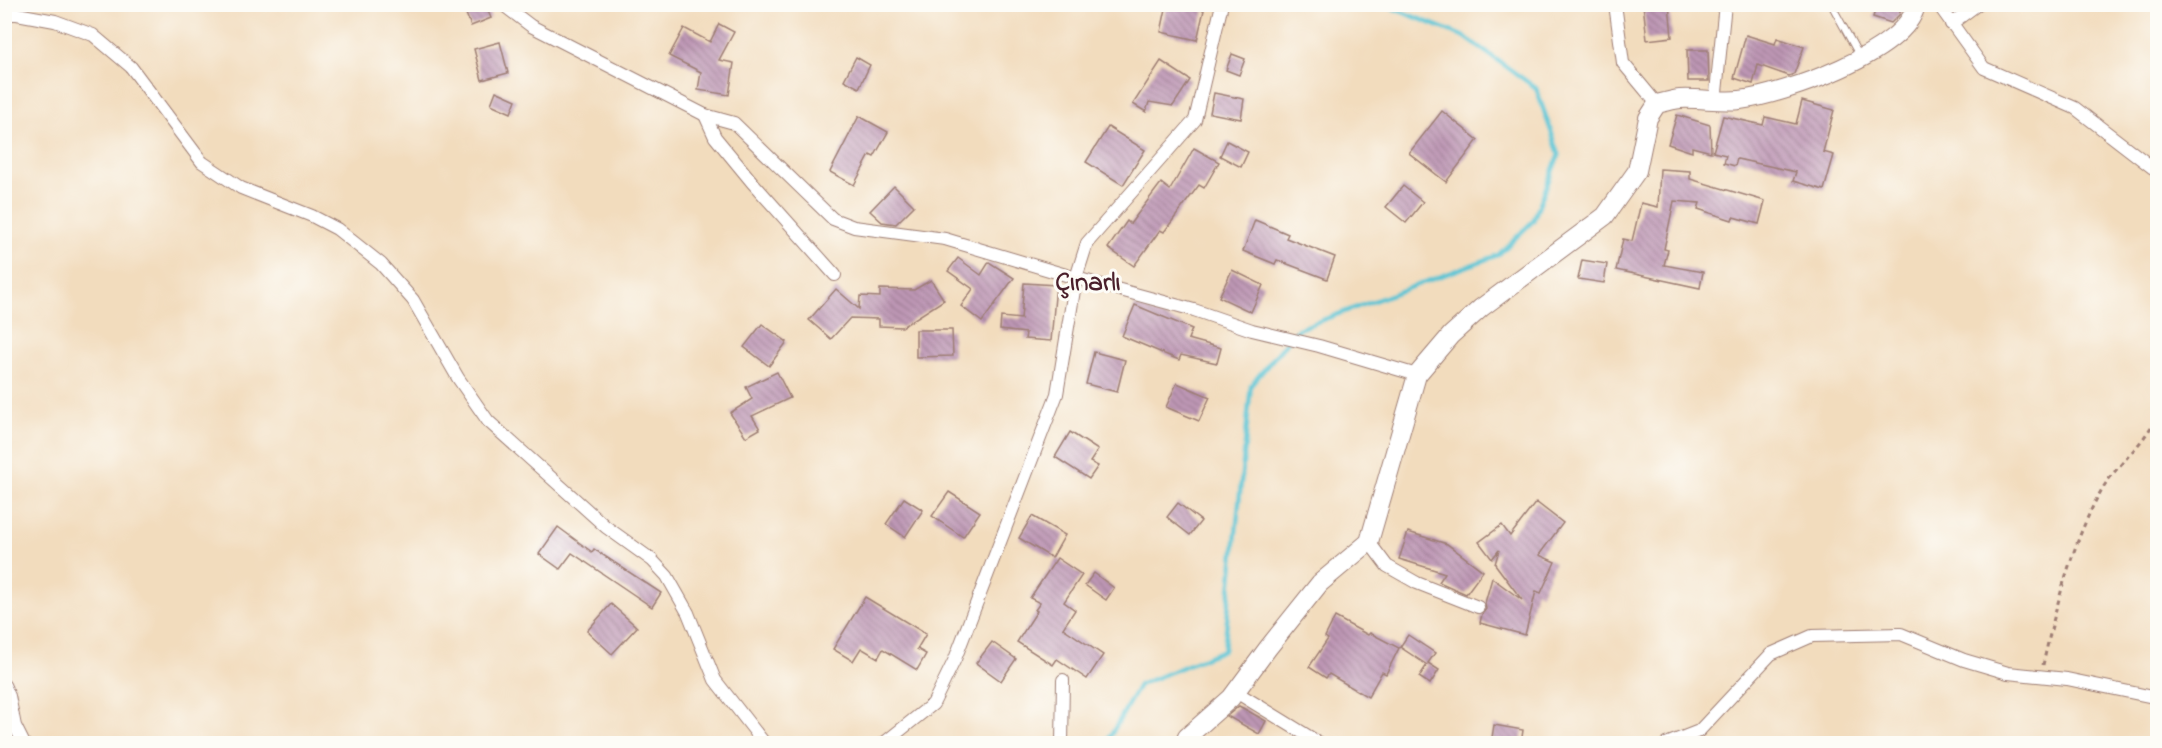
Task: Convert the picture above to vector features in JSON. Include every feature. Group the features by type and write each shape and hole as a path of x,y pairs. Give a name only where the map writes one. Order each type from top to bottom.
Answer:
{"street":[{"path":"502,4 531,26 705,115 734,123 833,219 854,227 945,238 1076,278 1194,310 1252,330 1319,346 1417,375"},
{"path":"884,744 933,704 955,659 1057,394 1076,278 1087,243 1195,120 1222,4"},
{"path":"1615,4 1623,63 1657,104"},
{"path":"1715,102 1725,4"},
{"path":"1184,744 1187,737 1236,692 1320,583 1369,542 1417,375 1451,335 1481,308 1605,216 1637,171 1648,118 1657,104 1680,99 1715,102 1742,100 1787,90 1861,58 1896,37 1915,12 1916,4"},
{"path":"1938,4 1984,68 2075,108 2157,169"},
{"path":"1952,24 1978,4"},
{"path":"4,14 55,21 93,35 131,67 202,162 242,188 312,216 337,229 381,264 413,300 458,378 488,421 606,527 652,560 667,576 688,613 715,680 765,744"},
{"path":"705,115 716,137 745,173 835,274"},
{"path":"1369,542 1387,566 1417,583 1478,607"},
{"path":"1666,744 1697,737 1771,654 1812,636 1901,634 1964,660 2008,672 2067,679 2157,698"},
{"path":"1062,744 1063,680"},
{"path":"4,685 9,696 15,726 24,744"},
{"path":"1236,692 1321,744"}],"lane":[{"path":"1831,4 1861,58"}],"path":[{"path":"2041,676 2051,628 2079,538 2102,490 2145,437 2157,413"}],"building":[{"path":"475,4 485,4 491,18 471,26 464,9"},
{"path":"1167,4 1204,10 1197,40 1161,32"},
{"path":"1643,4 1669,4 1672,37 1647,40"},
{"path":"1877,4 1903,4 1899,15 1891,23 1873,17"},
{"path":"719,24 734,32 719,60 734,63 729,95 698,90 701,72 669,56 684,28 710,42"},
{"path":"1746,35 1775,44 1777,38 1804,47 1794,74 1789,76 1758,65 1753,84 1734,78"},
{"path":"500,42 508,73 482,80 474,49"},
{"path":"1687,50 1708,50 1709,81 1688,81"},
{"path":"1232,54 1245,59 1239,75 1226,70"},
{"path":"856,57 870,65 859,88 844,80"},
{"path":"1161,61 1190,80 1173,106 1149,102 1146,112 1133,104"},
{"path":"496,91 516,100 511,113 491,104"},
{"path":"1214,93 1244,99 1241,119 1210,113"},
{"path":"1802,101 1834,110 1823,152 1834,155 1824,190 1793,181 1796,172 1737,159 1735,166 1724,163 1726,155 1713,152 1723,116 1763,125 1765,117 1796,124"},
{"path":"1442,111 1478,140 1446,182 1409,153"},
{"path":"1677,115 1710,125 1711,152 1692,147 1692,152 1668,144"},
{"path":"859,116 888,132 874,157 870,155 854,185 830,172"},
{"path":"1108,127 1145,150 1123,185 1086,162"},
{"path":"1227,141 1248,152 1241,167 1220,156"},
{"path":"1194,148 1219,162 1204,188 1199,185 1164,232 1160,230 1134,266 1108,248 1127,221 1130,224 1161,183 1170,190"},
{"path":"1660,169 1690,171 1690,179 1765,201 1759,224 1733,217 1732,220 1698,209 1700,203 1674,201 1664,249 1668,250 1664,265 1703,272 1700,288 1616,270 1623,239 1632,241 1641,203 1658,207"},
{"path":"894,186 914,206 896,224 882,222 870,211"},
{"path":"1403,186 1423,202 1406,223 1386,207"},
{"path":"1255,220 1288,234 1286,238 1335,257 1327,279 1277,260 1275,264 1243,251"},
{"path":"958,258 981,275 989,262 1014,278 982,322 961,306 973,289 948,271"},
{"path":"1582,260 1607,264 1604,283 1578,279"},
{"path":"1232,270 1263,285 1251,312 1219,297"},
{"path":"931,280 944,300 902,327 879,326 879,319 850,318 831,339 809,320 836,289 859,309 860,296 880,297 880,289 914,290"},
{"path":"1024,283 1056,285 1051,341 1025,339 1026,333 1000,330 1001,317 1021,319"},
{"path":"1135,305 1192,329 1188,339 1221,348 1217,363 1181,355 1179,360 1122,336"},
{"path":"762,324 787,342 769,366 744,347"},
{"path":"916,330 952,330 953,356 916,357"},
{"path":"1094,352 1125,360 1117,392 1086,384"},
{"path":"777,372 790,398 752,416 760,429 746,437 730,413 752,399 746,387"},
{"path":"1177,383 1210,397 1199,421 1166,407"},
{"path":"1070,432 1098,450 1090,462 1098,466 1089,479 1055,457"},
{"path":"949,492 980,512 963,537 932,516"},
{"path":"904,498 923,510 905,537 886,524"},
{"path":"1536,502 1563,523 1539,555 1555,562 1541,593 1536,591 1525,635 1480,623 1486,609 1485,603 1492,578 1522,600 1495,564 1499,550 1492,559 1479,542 1502,525 1510,536"},
{"path":"1178,503 1201,521 1190,535 1167,517"},
{"path":"1032,516 1065,535 1052,558 1019,538"},
{"path":"558,527 592,552 594,549 661,593 652,607 572,553 560,569 539,554"},
{"path":"1408,532 1447,544 1483,571 1466,594 1439,582 1445,573 1399,559"},
{"path":"1057,558 1082,575 1064,602 1075,610 1063,628 1103,655 1087,679 1057,659 1053,665 1017,642 1040,603 1030,598"},
{"path":"1094,573 1114,588 1106,600 1085,585"},
{"path":"865,597 926,634 917,649 926,654 917,670 883,649 878,658 861,648 853,661 833,649"},
{"path":"611,604 637,627 612,654 587,631"},
{"path":"1335,617 1368,635 1370,633 1399,648 1386,674 1382,672 1368,697 1329,674 1326,678 1309,667 1328,639 1325,637"},
{"path":"1408,635 1435,653 1428,663 1439,670 1430,684 1419,677 1427,665 1400,647"},
{"path":"992,642 1016,659 1001,681 976,663"},
{"path":"1239,706 1266,721 1259,734 1227,716"},
{"path":"1494,725 1523,730 1521,744 1491,744"}],"waterway":[{"path":"1106,744 1139,685 1224,650 1251,385 1298,329 1498,255 1533,221 1559,154 1536,88 1465,37 1382,4"}],"district":[{"name":"Çınarlı","path":"1088,281"}]}
